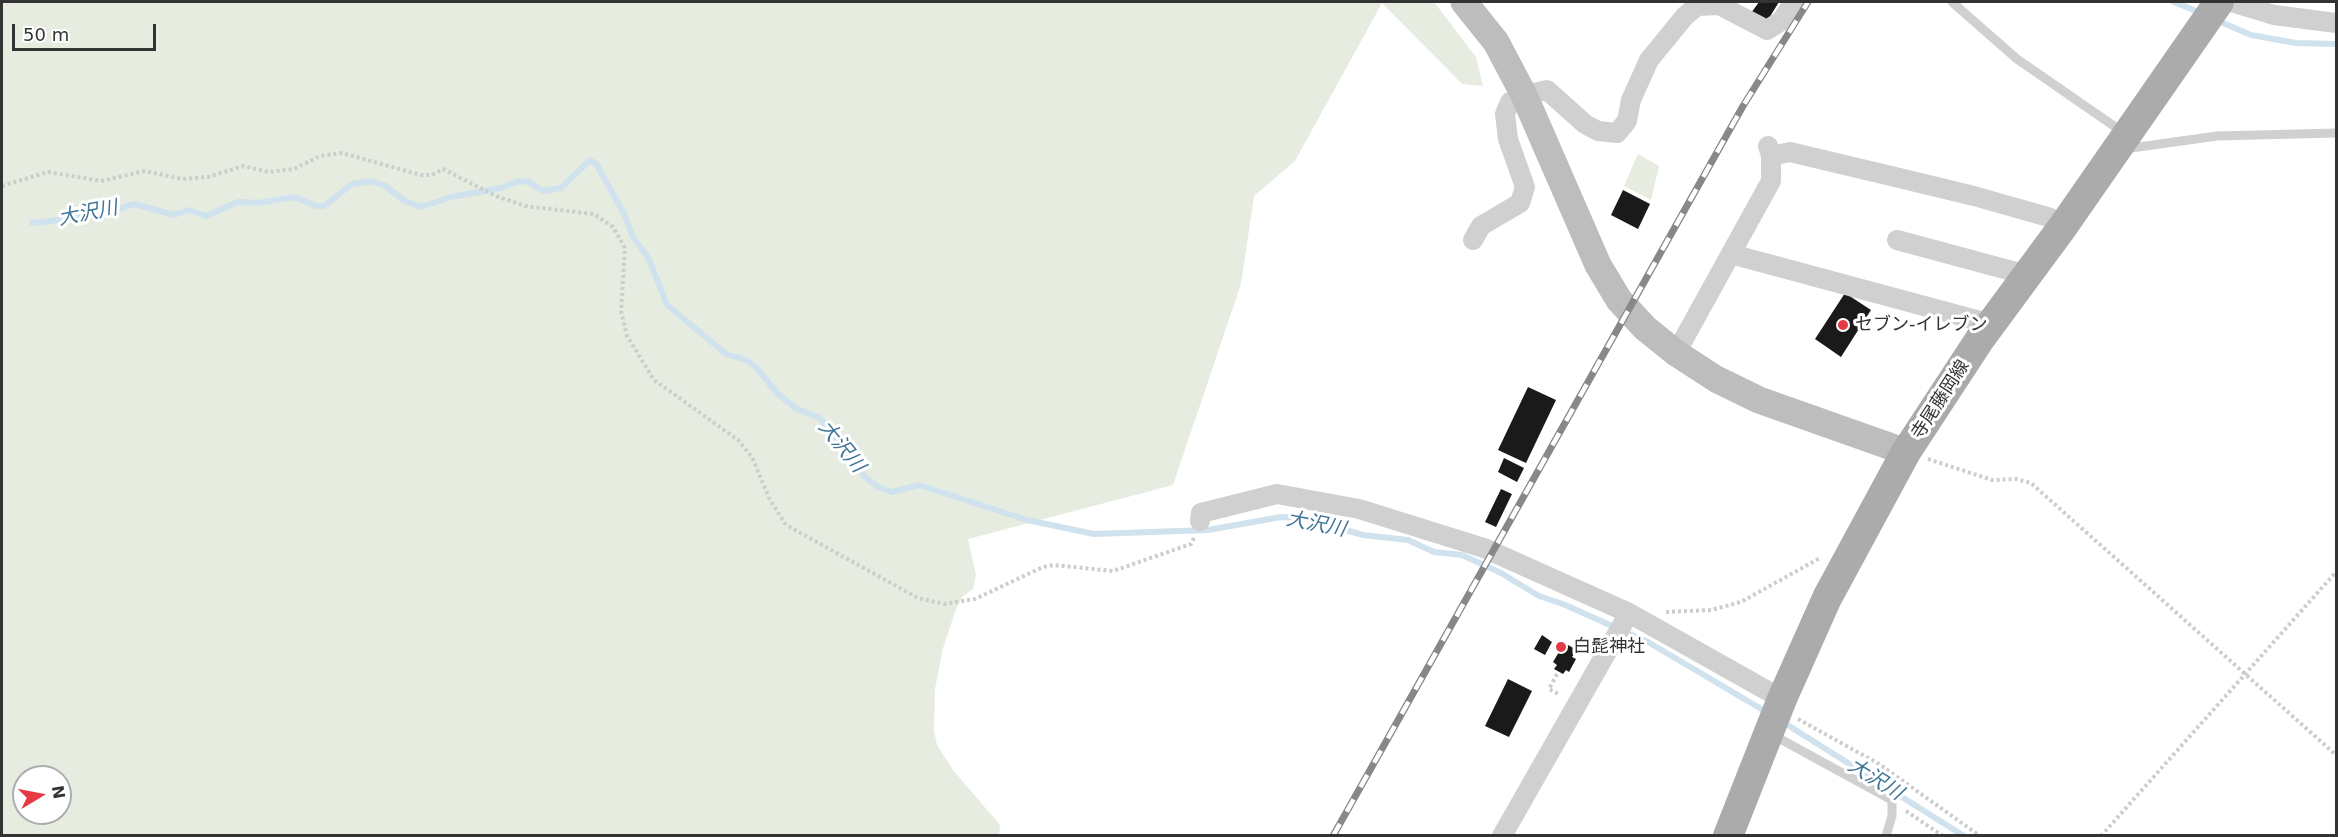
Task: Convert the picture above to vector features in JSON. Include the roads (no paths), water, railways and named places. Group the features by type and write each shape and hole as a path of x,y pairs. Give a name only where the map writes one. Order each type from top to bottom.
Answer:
{"main road":[{"name":"寺尾藤岡線","path":"1728,836 1777,713 1827,598 1906,452 1992,324 2217,9"}],"street":[{"path":"1464,2 1496,42 1524,95 1598,265 1619,300 1645,328 1676,353 1716,379 1759,400 1906,452"},
{"path":"1473,240 1482,226 1521,203 1525,187 1508,139 1505,114 1510,102 1524,95 1547,90 1586,124 1598,131 1617,133 1627,121 1631,100 1649,60 1685,16 1697,6 1718,3 1767,30 1781,21 1794,2"},
{"path":"2217,9 2337,23"},
{"path":"1676,353 1771,181 1770,151 1790,153 1985,199 2048,217 2064,225"},
{"path":"1897,240 2027,275"},
{"path":"1731,254 1992,324"},
{"path":"1197,530 1201,513 1277,494 1311,498 1359,509 1484,548 1629,613 1777,713"},
{"path":"1502,836 1629,613"}],"lane":[{"path":"1952,2 2017,59 2121,142 2337,133"},
{"path":"1777,713 1892,800 1892,816 1886,836"}],"waterway":[{"path":"2174,2 2201,13"},
{"path":"2216,20 2251,35 2296,43 2336,44"},
{"name":"大沢川","path":"32,223 93,216 134,204 174,215 188,210 206,216 238,202 258,203 295,197 316,206 324,206 352,184 371,181 384,185 405,201 421,207 451,197 501,188 516,182 527,181 543,191 561,188 590,160 597,165 624,214 633,237 649,259 667,305 726,354 746,360 756,367 777,393 795,408 820,418 865,477 878,487 892,492 919,485 1027,520 1094,534 1208,530 1281,517 1303,518 1363,535 1408,540 1434,552 1462,555 1501,573 1539,596 1563,604 1648,642 1763,710"},
{"name":"大沢川","path":"1786,724 1964,836"}],"railway":[{"path":"1333,836 1743,106 1808,2"}],"place":[{"name":"セブン-イレブン","path":"1843,325"},
{"name":"白髭神社","path":"1561,647"}]}
